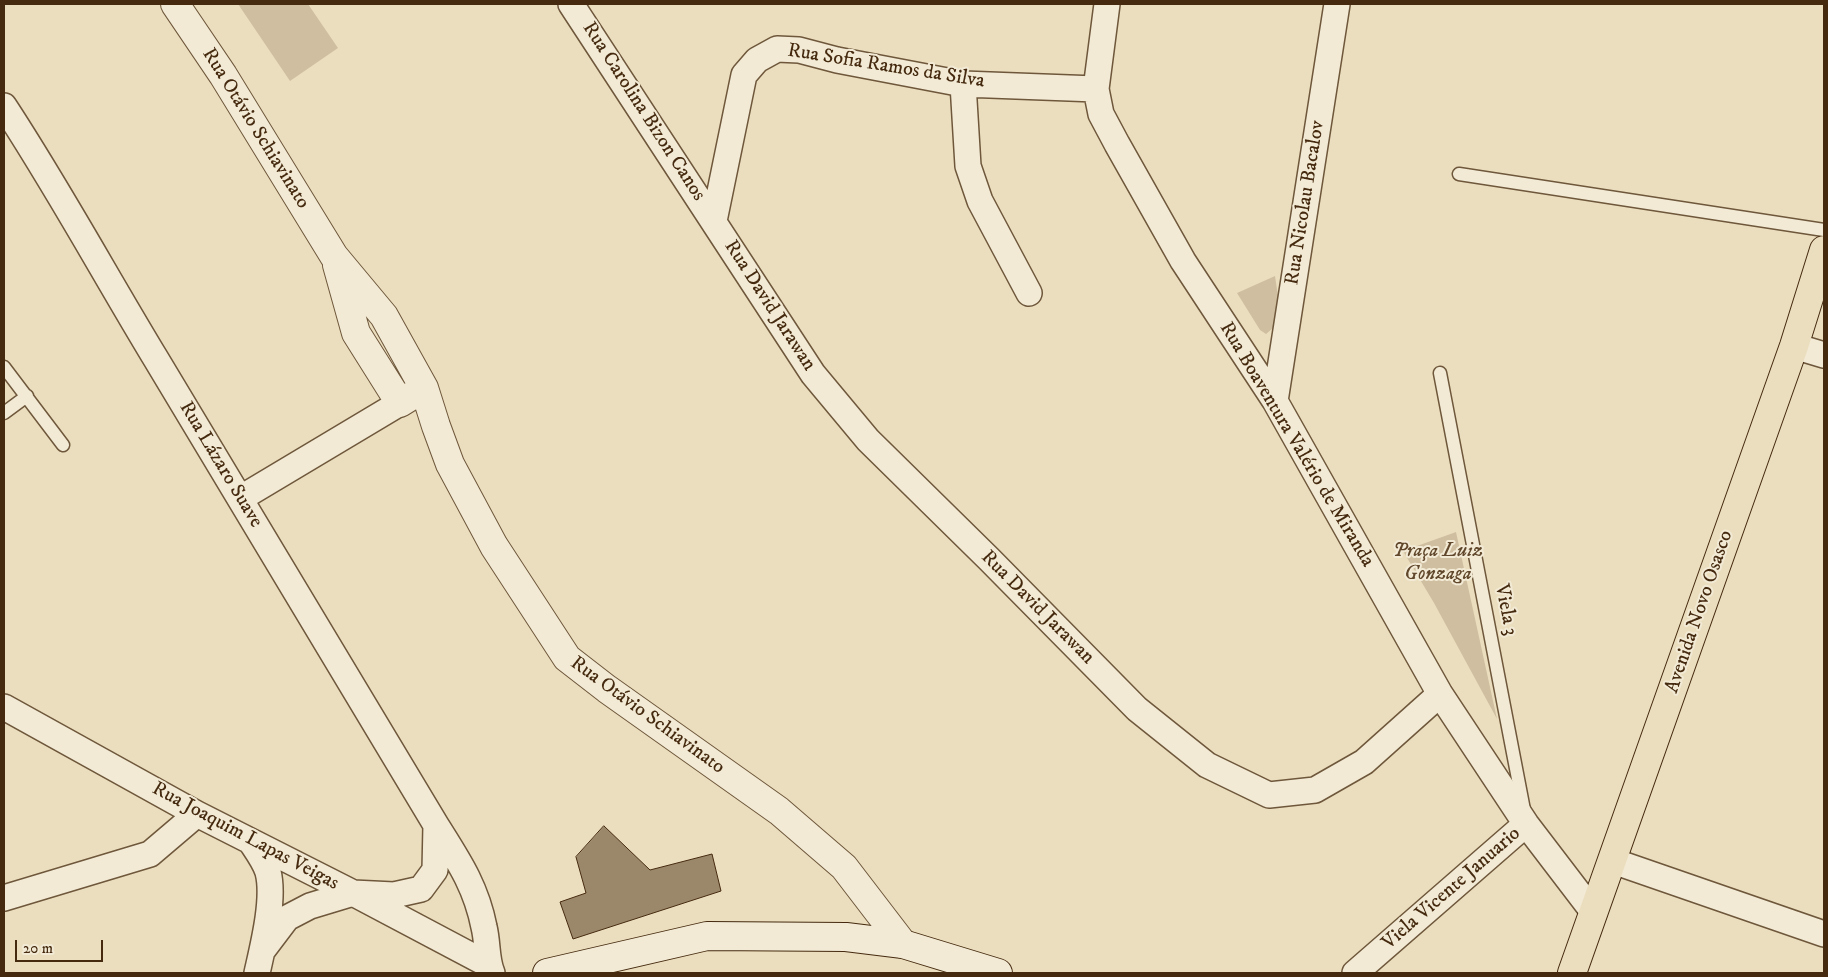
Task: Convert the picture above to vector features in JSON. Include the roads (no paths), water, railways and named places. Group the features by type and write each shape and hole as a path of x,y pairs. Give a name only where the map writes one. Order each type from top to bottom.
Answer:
{"main road":[{"name":"Avenida Novo Osasco","path":"1572,973 1613,862 1794,346 1824,250"}],"street":[{"name":"Rua Otávio Schiavinato","path":"175,4 223,75 334,256 384,316 424,388 450,464 494,546 566,658 615,695 780,811 844,867 903,944"},
{"name":"Rua Carolina Bizon Canos","path":"571,4 714,221"},
{"name":"Rua Boaventura Valério de Miranda","path":"1107,4 1096,89 1101,114 1183,261 1275,401 1440,694 1526,824 1594,913"},
{"name":"Rua Nicolau Bacalov","path":"1275,401 1337,4"},
{"name":"Rua Sofia Ramos da Silva","path":"714,221 744,75 757,60 777,49 799,50 838,60 964,84 1096,89"},
{"path":"964,84 968,166 980,201 1029,293"},
{"name":"Rua Lázaro Suave","path":"4,106 30,145 155,358 241,498 436,825 465,870 476,895 485,929 490,969"},
{"name":"Rua David Jarawan","path":"714,221 813,374 868,440 1137,709 1208,765 1269,795 1314,790 1364,762 1440,694"},
{"name":"Rua Otávio Schiavinato","path":"334,256 356,333 400,403"},
{"path":"1794,346 1824,355"},
{"path":"241,498 424,388"},
{"name":"Rua Joaquim Lapas Veigas","path":"4,707 198,814 353,894 490,969"},
{"path":"4,898 150,854 198,814"},
{"name":"Viela Vicente Januario","path":"1355,973 1526,824"},
{"path":"260,962 288,918 310,906 353,894 394,895 421,889 435,870 436,825"},
{"path":"251,842 268,871 270,887 269,907 260,962"},
{"path":"1613,862 1824,934"},
{"path":"547,973 707,936 846,937 903,944 998,973"}],"lane":[{"path":"1459,174 1824,230"},
{"path":"4,367 63,444"},
{"name":"Viela 3","path":"1440,373 1526,824"},
{"path":"4,413 27,396"}],"park label":[{"name":"Praça Luiz Gonzaga","path":"1438,564"}]}
